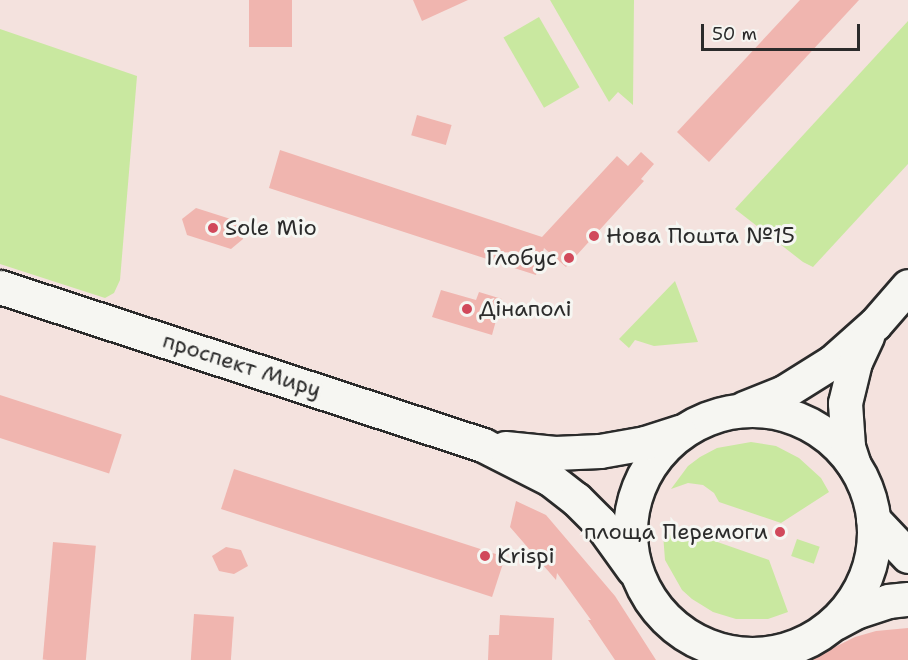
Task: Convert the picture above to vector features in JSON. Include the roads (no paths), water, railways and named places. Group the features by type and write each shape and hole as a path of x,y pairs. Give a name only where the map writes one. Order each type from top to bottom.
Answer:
{"main road":[{"path":"908,286 875,324 832,362 809,378 784,392 731,413 709,419 674,439 651,464 636,495 630,528 630,545 639,578 660,612 697,649 717,649 745,654 773,652 812,641 858,611 908,599"},
{"name":"проспект Миру","path":"0,287 483,445 550,479 576,499 600,523 639,578"},
{"path":"812,641 851,603 865,577 873,548 873,519 868,496 854,466 848,446 845,403 855,362 875,324"},
{"path":"731,413 766,412 800,421 831,439 854,466"},
{"name":"проспект Миру","path":"483,445 555,453 600,451 645,443 688,429"},
{"path":"873,519 908,556"}],"place":[{"name":"Sole Mio","path":"213,228"},
{"name":"Нова Пошта №15","path":"594,236"},
{"name":"Глобус","path":"569,258"},
{"name":"Дінаполі","path":"467,309"},
{"name":"площа Перемоги","path":"780,532"},
{"name":"Krispi","path":"485,556"}]}
